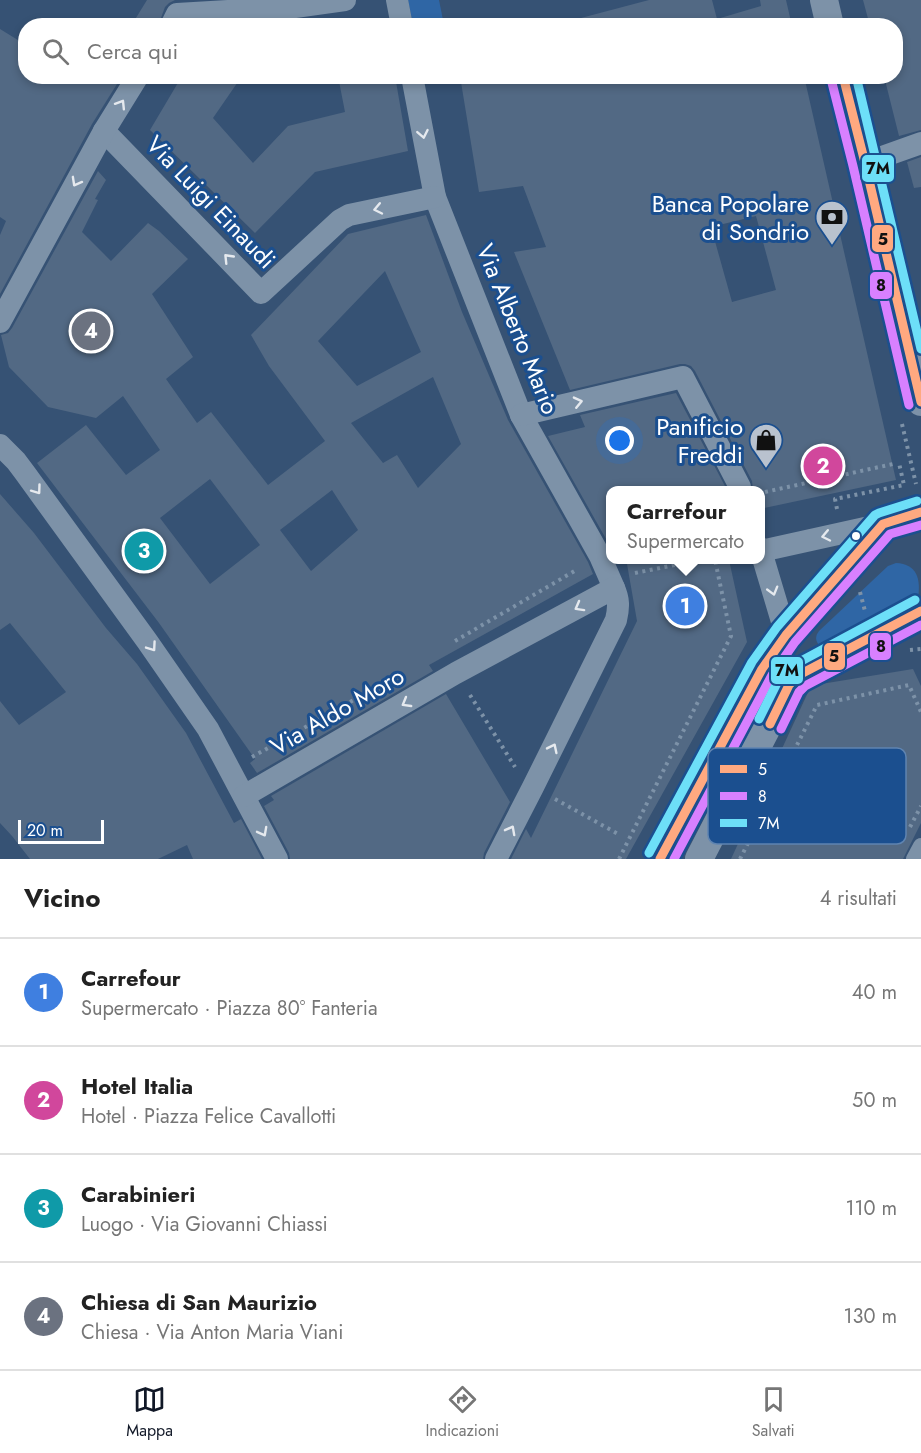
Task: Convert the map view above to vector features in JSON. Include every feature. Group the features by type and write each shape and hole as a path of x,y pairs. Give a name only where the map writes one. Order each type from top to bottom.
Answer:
{"street":[{"path":"193,18 345,0"},
{"path":"397,0 400,18"},
{"path":"824,0 828,18"},
{"path":"0,322 104,130 133,84"},
{"name":"Via Alberto Mario","path":"414,84 435,197 521,415 605,555"},
{"path":"845,84 865,163 910,408"},
{"name":"Via Luigi Einaudi","path":"104,130 261,292 340,220 349,215 435,197"},
{"path":"865,163 921,143"},
{"path":"521,415 683,377 748,486"},
{"path":"0,445 25,473 208,729 277,859"},
{"path":"720,748 756,680 778,646 883,524 918,501"},
{"path":"765,548 841,522 883,524"},
{"name":"Via Alberto Mario","path":"496,859 616,620 621,581 611,564"},
{"path":"764,564 778,646 806,671"},
{"name":"Via Aldo Moro","path":"244,796 456,673 621,581"},
{"path":"756,748 789,685 806,671 921,611"},
{"path":"660,859 708,770"},
{"path":"699,859 708,842"},
{"path":"914,859 921,846"}],"path":[{"path":"910,408 918,501"},
{"path":"841,522 835,499 904,485 899,463"},
{"path":"765,487 893,464"},
{"path":"453,643 579,569 574,558"},
{"path":"852,561 865,610 890,654 921,649"},
{"path":"621,581 684,564"},
{"path":"619,859 731,636 716,564"},
{"path":"796,748 817,705 909,685 921,712"},
{"path":"248,759 373,688"},
{"path":"740,859 748,844"}],"shaded area":[{"path":"408,0 439,0 443,18 412,18"},
{"path":"896,563 909,566 916,574 919,585 918,598 825,647 820,646 816,638 819,631 888,566"}],"building":[{"path":"147,0 175,0 165,7 161,18 136,18"},
{"path":"649,0 712,0 717,18 581,18"},
{"path":"760,0 786,0 790,18 720,18 761,6"},
{"path":"863,0 921,0 921,130 899,136 886,84 903,84 903,18 868,18"},
{"path":"0,29 18,40 18,84 117,84 92,124 0,294 0,235 6,221 0,217"},
{"path":"177,84 236,84 213,118 253,163 288,126 345,112 340,84 396,84 408,151 315,172 255,233 150,130"},
{"path":"461,84 806,84 896,480 765,508 765,486 753,486 691,366 680,364 570,390 514,252 546,247 523,186 479,192","holes":["756,216 776,290 732,302 711,227"]},
{"path":"921,157 921,187 914,188 907,162"},
{"path":"98,171 106,180 95,199 98,200 82,232 111,261 148,223 188,259 152,294 193,357 166,379 197,423 211,412 268,485 325,441 269,366 251,335 348,234 426,215 462,312 508,420 593,574 429,665 433,671 257,773 250,763 255,759 159,623 37,463 86,425 126,475 160,450 123,396 96,418 48,407 9,367 1,335 8,333","holes":["385,271 421,352 357,386 318,341","433,377 461,444 418,488 397,455 383,463 351,423","210,479 260,545 210,584 160,518","332,490 358,530 311,571 280,530"]},
{"path":"676,393 725,486 606,486 606,539 548,436 585,427 580,415"},
{"path":"0,494 34,533 106,628 137,664 186,733 234,823 241,819 262,859 193,859 187,845 158,859 30,859 0,823 0,701 19,725 66,692 10,623 0,630"},
{"path":"627,564 730,564 747,642 626,859 511,859 526,829 531,838 637,621"},
{"path":"913,669 921,686 921,823 903,859 731,859 738,844 906,844 906,748 782,748 810,688 815,685"},
{"path":"446,694 510,802 483,859 290,859 264,806 274,800 271,796"}],"transit line":[{"name":"8","path":"832,84 909,405"},
{"name":"5","path":"845,84 921,402"},
{"name":"7M","path":"858,84 921,349"},
{"name":"7M","path":"649,853 752,662 777,627 875,515 917,501"},
{"name":"5","path":"720,748 762,669 786,635 883,524 921,512"},
{"name":"8","path":"733,748 772,675 795,642 890,534 921,525"},
{"name":"7M","path":"759,719 779,679 790,667 915,600"},
{"name":"5","path":"770,724 789,685 797,676 921,611"},
{"name":"8","path":"781,729 799,692 805,686 921,625"},
{"name":"5","path":"660,859 708,770"},
{"name":"8","path":"674,859 708,795"}],"place":[{"name":"Banca Popolare di Sondrio","path":"832,246"},
{"name":"Chiesa di San Maurizio","path":"91,331"},
{"name":"Hotel Italia","path":"823,466"},
{"name":"Panificio Freddi","path":"766,469"},
{"name":"Carabinieri","path":"144,551"},
{"name":"Carrefour","path":"685,606"}]}
